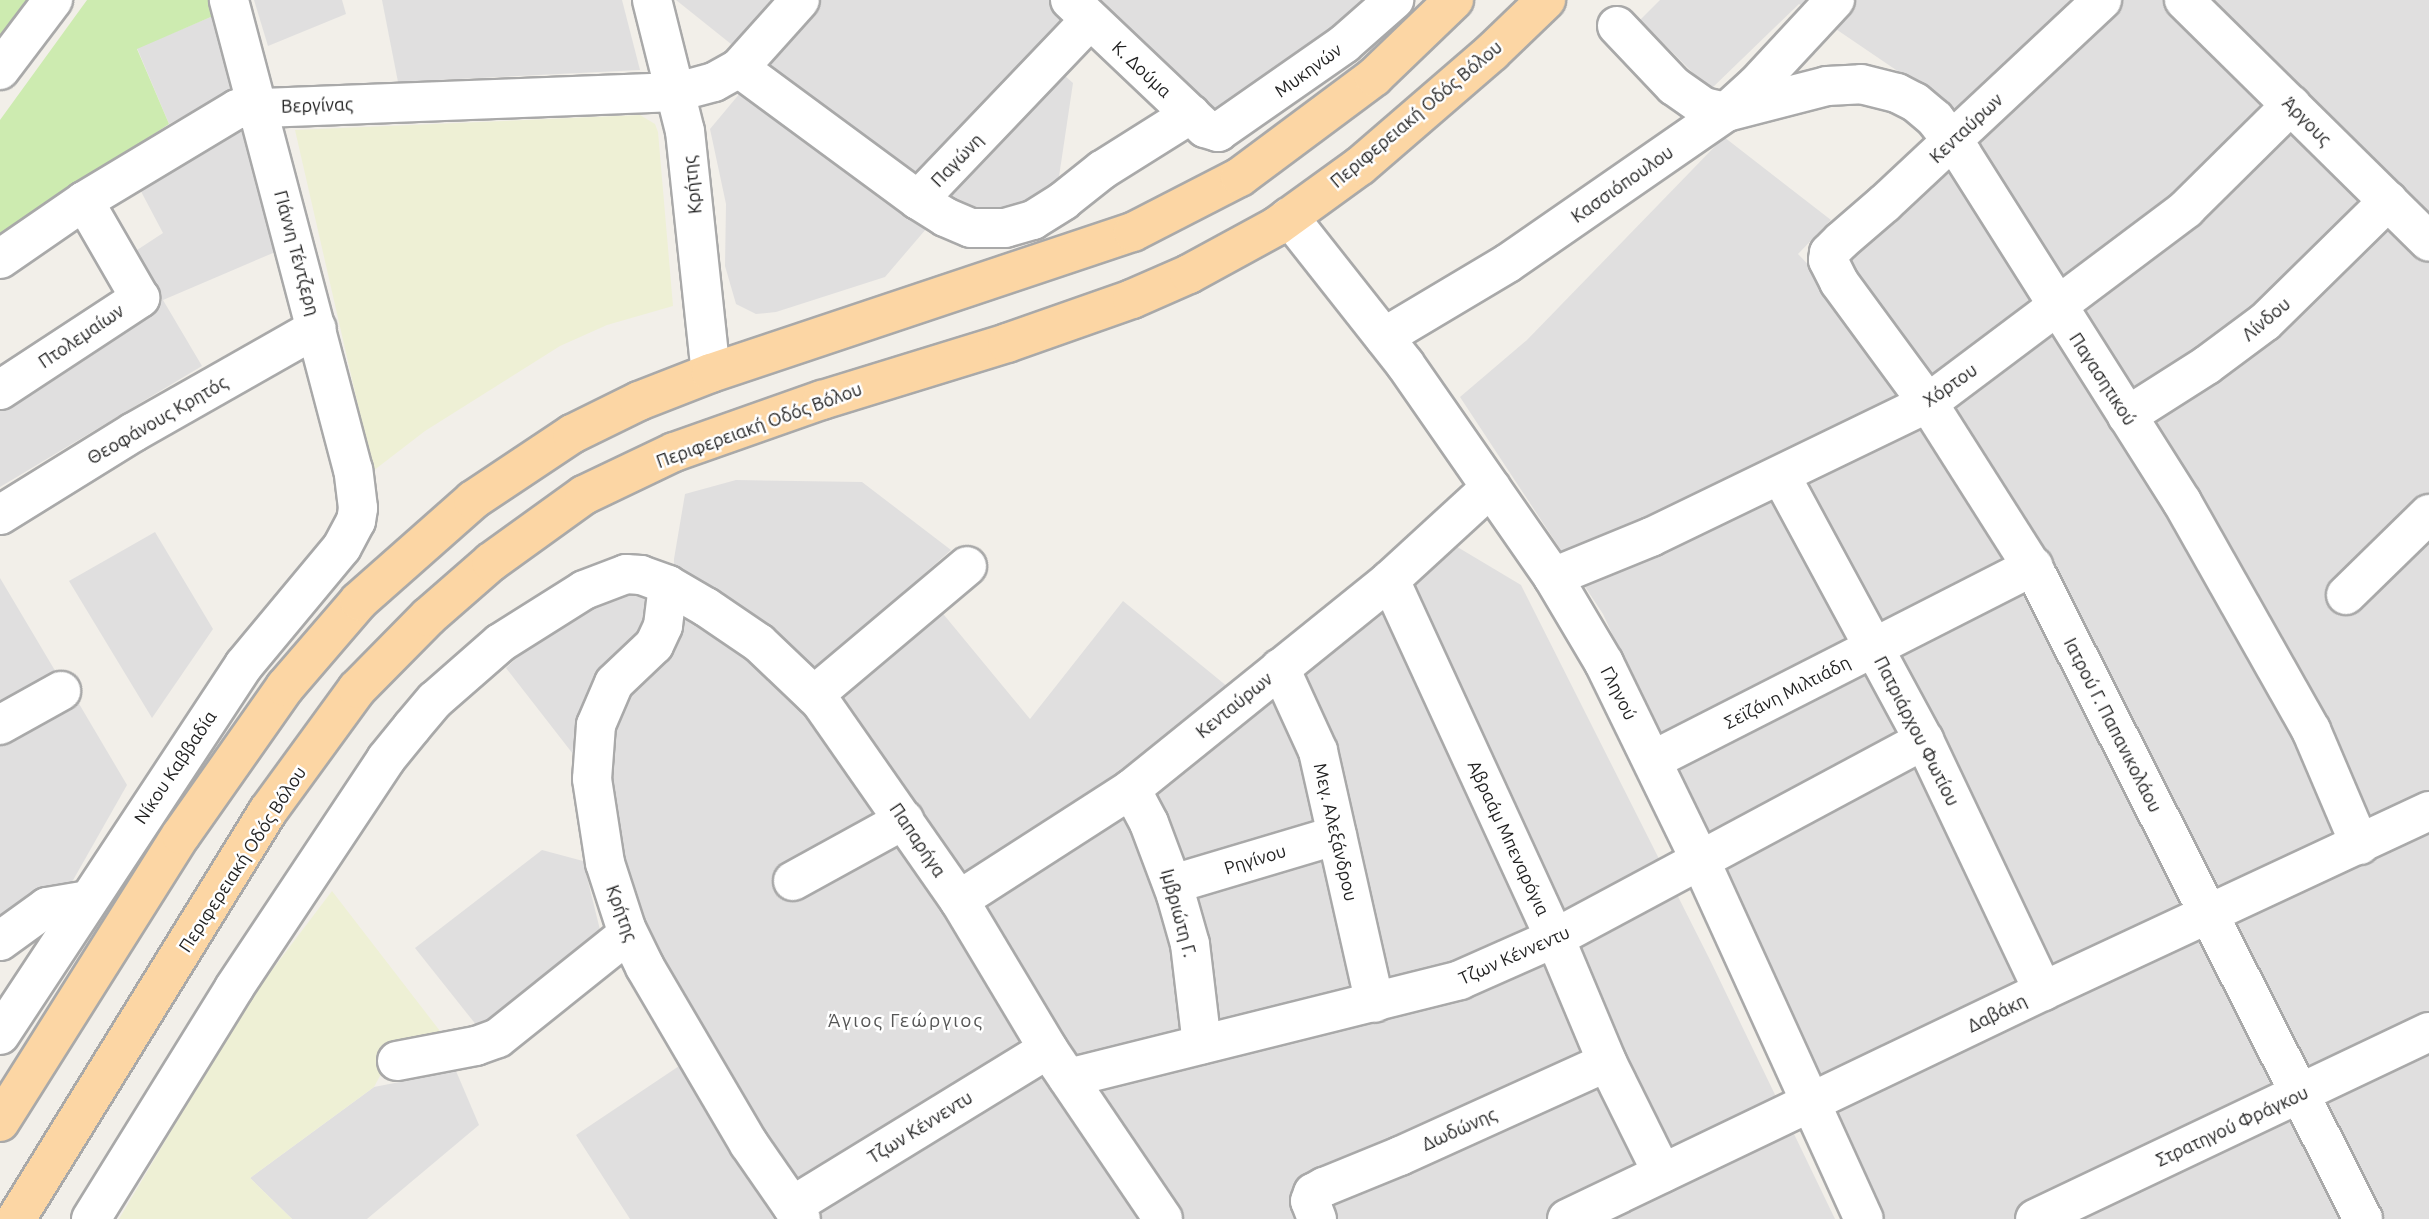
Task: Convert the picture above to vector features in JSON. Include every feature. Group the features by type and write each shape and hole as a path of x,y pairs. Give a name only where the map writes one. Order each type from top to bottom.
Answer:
{"main road":[{"path":"0,1122 222,774 285,687 359,601 432,534 512,472 572,434 639,401 711,373 1133,232 1240,177 1374,77 1454,0"},
{"name":"Περιφερειακή Οδός Βόλου","path":"16,1219 268,811 357,689 428,617 491,562 584,495 674,452 822,400 1007,343 1132,299 1188,274 1289,217 1360,166 1492,52 1546,0"}],"street":[{"path":"0,70 53,0"},
{"name":"ΓΙάννη Τέντζερη","path":"229,0 354,470 358,508"},
{"name":"Κρήτης","path":"652,0 677,92 691,173 711,373"},
{"path":"739,68 800,0"},
{"name":"Μυκηνών","path":"918,200 945,217 971,228 1005,228 1032,220 1063,201 1102,170 1204,123 1345,44 1394,0"},
{"name":"Κασσιόπουλου","path":"1384,337 1508,263 1726,112 1751,91 1835,0"},
{"name":"Κενταύρων","path":"1829,253 2102,0"},
{"name":"Άργους","path":"2184,0 2429,242"},
{"name":"Παγώνη","path":"739,68 918,200 1080,10"},
{"name":"Κ. Δούμα","path":"1080,10 1204,123"},
{"path":"1617,26 1674,86 1704,107 1726,112"},
{"name":"Βεργίνας","path":"0,259 84,201 227,112 258,108 677,92 714,82 739,68"},
{"name":"Παγασητικού","path":"1726,112 1827,86 1861,84 1881,87 1915,102 1952,140 2182,502 2311,730 2360,845"},
{"name":"Χόρτου","path":"1553,577 1651,537 1928,403 2210,189 2291,105"},
{"name":"Πτολεμαίων","path":"0,390 140,298 84,201"},
{"name":"Λίνδου","path":"2127,416 2207,365 2265,322 2388,201"},
{"name":"Γληνού","path":"1289,217 1384,337 1491,487 1553,577 1604,663 1701,862 1864,1219"},
{"name":"Ιατρού Γ. Παπανικολάου","path":"1829,253 1830,268 1839,282 1928,403 2033,566 2363,1219"},
{"name":"Θεοφάνους Κρητός","path":"0,515 134,432 317,328"},
{"name":"Πατριάρχου Φωτίου","path":"1781,476 1924,740 2043,991"},
{"name":"Κενταύρων","path":"959,900 1131,789 1390,580 1491,487"},
{"name":"Νίκου Καββαδία","path":"0,1035 244,665 348,540 358,508"},
{"path":"2346,595 2429,514"},
{"path":"814,695 967,566"},
{"name":"Σεϊζάνη Μιλτιάδη","path":"1653,760 2033,566"},
{"name":"Παπαρήγα","path":"92,1219 234,988 386,759 435,699 500,643 584,590 626,574 641,575 668,585 742,631 814,695 959,900 1151,1215"},
{"name":"Αβραάμ Μπεναρόγια","path":"1390,580 1555,937 1607,1062 1662,1173"},
{"name":"Κρήτης","path":"668,585 660,635 648,653 614,683 600,710 593,739 592,779 601,842 628,934 749,1144 796,1212"},
{"name":"Μεγ. Αλεξάνδρου","path":"1280,668 1310,729 1376,1003"},
{"path":"0,725 61,691"},
{"name":"Τζων Κέννεντυ","path":"796,1212 1058,1063 1202,1044 1461,980 1555,937 1701,862 1924,740"},
{"name":"Ιμβριώτη Γ.","path":"1131,789 1149,823 1172,884 1190,944 1202,1044"},
{"name":"Δαβάκη","path":"1567,1219 2043,991 2429,811"},
{"path":"793,881 904,820"},
{"name":"Ρηγίνου","path":"1172,884 1336,835"},
{"path":"0,941 47,907 88,901"},
{"path":"397,1061 476,1046 498,1038 522,1022 628,934"},
{"name":"Στρατηγού Φράγκου","path":"2035,1219 2429,1032"},
{"name":"Δωδώνης","path":"1314,1208 1324,1186 1400,1156 1607,1062"}],"shaded area":[{"path":"254,0 342,0 346,14 268,46"},
{"path":"382,0 622,0 640,70 398,82"},
{"path":"676,0 1088,0 1038,52 1073,83 1057,190 1019,212 985,211 950,201 885,277 776,312 756,314 736,304 725,266 726,204 710,129 761,68"},
{"path":"1095,0 1368,0 1347,21 1219,117"},
{"path":"1660,0 2429,0 2429,1219 1881,1219 1603,614 1460,397 1527,340 1724,137 1831,220 1798,254 1824,281 1981,144 1952,108 1799,4 1710,90 1640,20"},
{"path":"213,16 233,90 169,124 137,48"},
{"path":"242,117 280,250 163,300 202,366 0,487 0,403 162,300 134,252 163,233 136,182"},
{"path":"736,480 862,482 951,550 916,581 1030,719 1123,601 1256,710 1378,618 1454,545 1521,585 1711,962 1835,1219 630,1219 576,1135 706,1048 667,980 580,763 506,668 543,633 614,590 673,599 674,559 685,494"},
{"path":"155,532 213,629 152,718 69,581"},
{"path":"0,578 57,674 0,707"},
{"path":"75,697 127,785 72,882 0,926 0,742"},
{"path":"542,850 583,861 602,938 485,1036 415,948"},
{"path":"456,1071 479,1125 367,1219 292,1219 250,1178 374,1087"}],"green space":[{"path":"0,0 33,0 0,44"},
{"path":"87,0 208,0 213,16 137,49 169,124 0,236 0,120"},
{"path":"640,115 655,124 658,132 673,306 607,325 560,346 425,431 373,471 295,130"},
{"path":"332,891 440,1031 387,1063 374,1087 250,1178 292,1219 119,1219 247,1003"}],"district":[{"name":"Άγιος Γεώργιος","path":"906,1021"}]}
